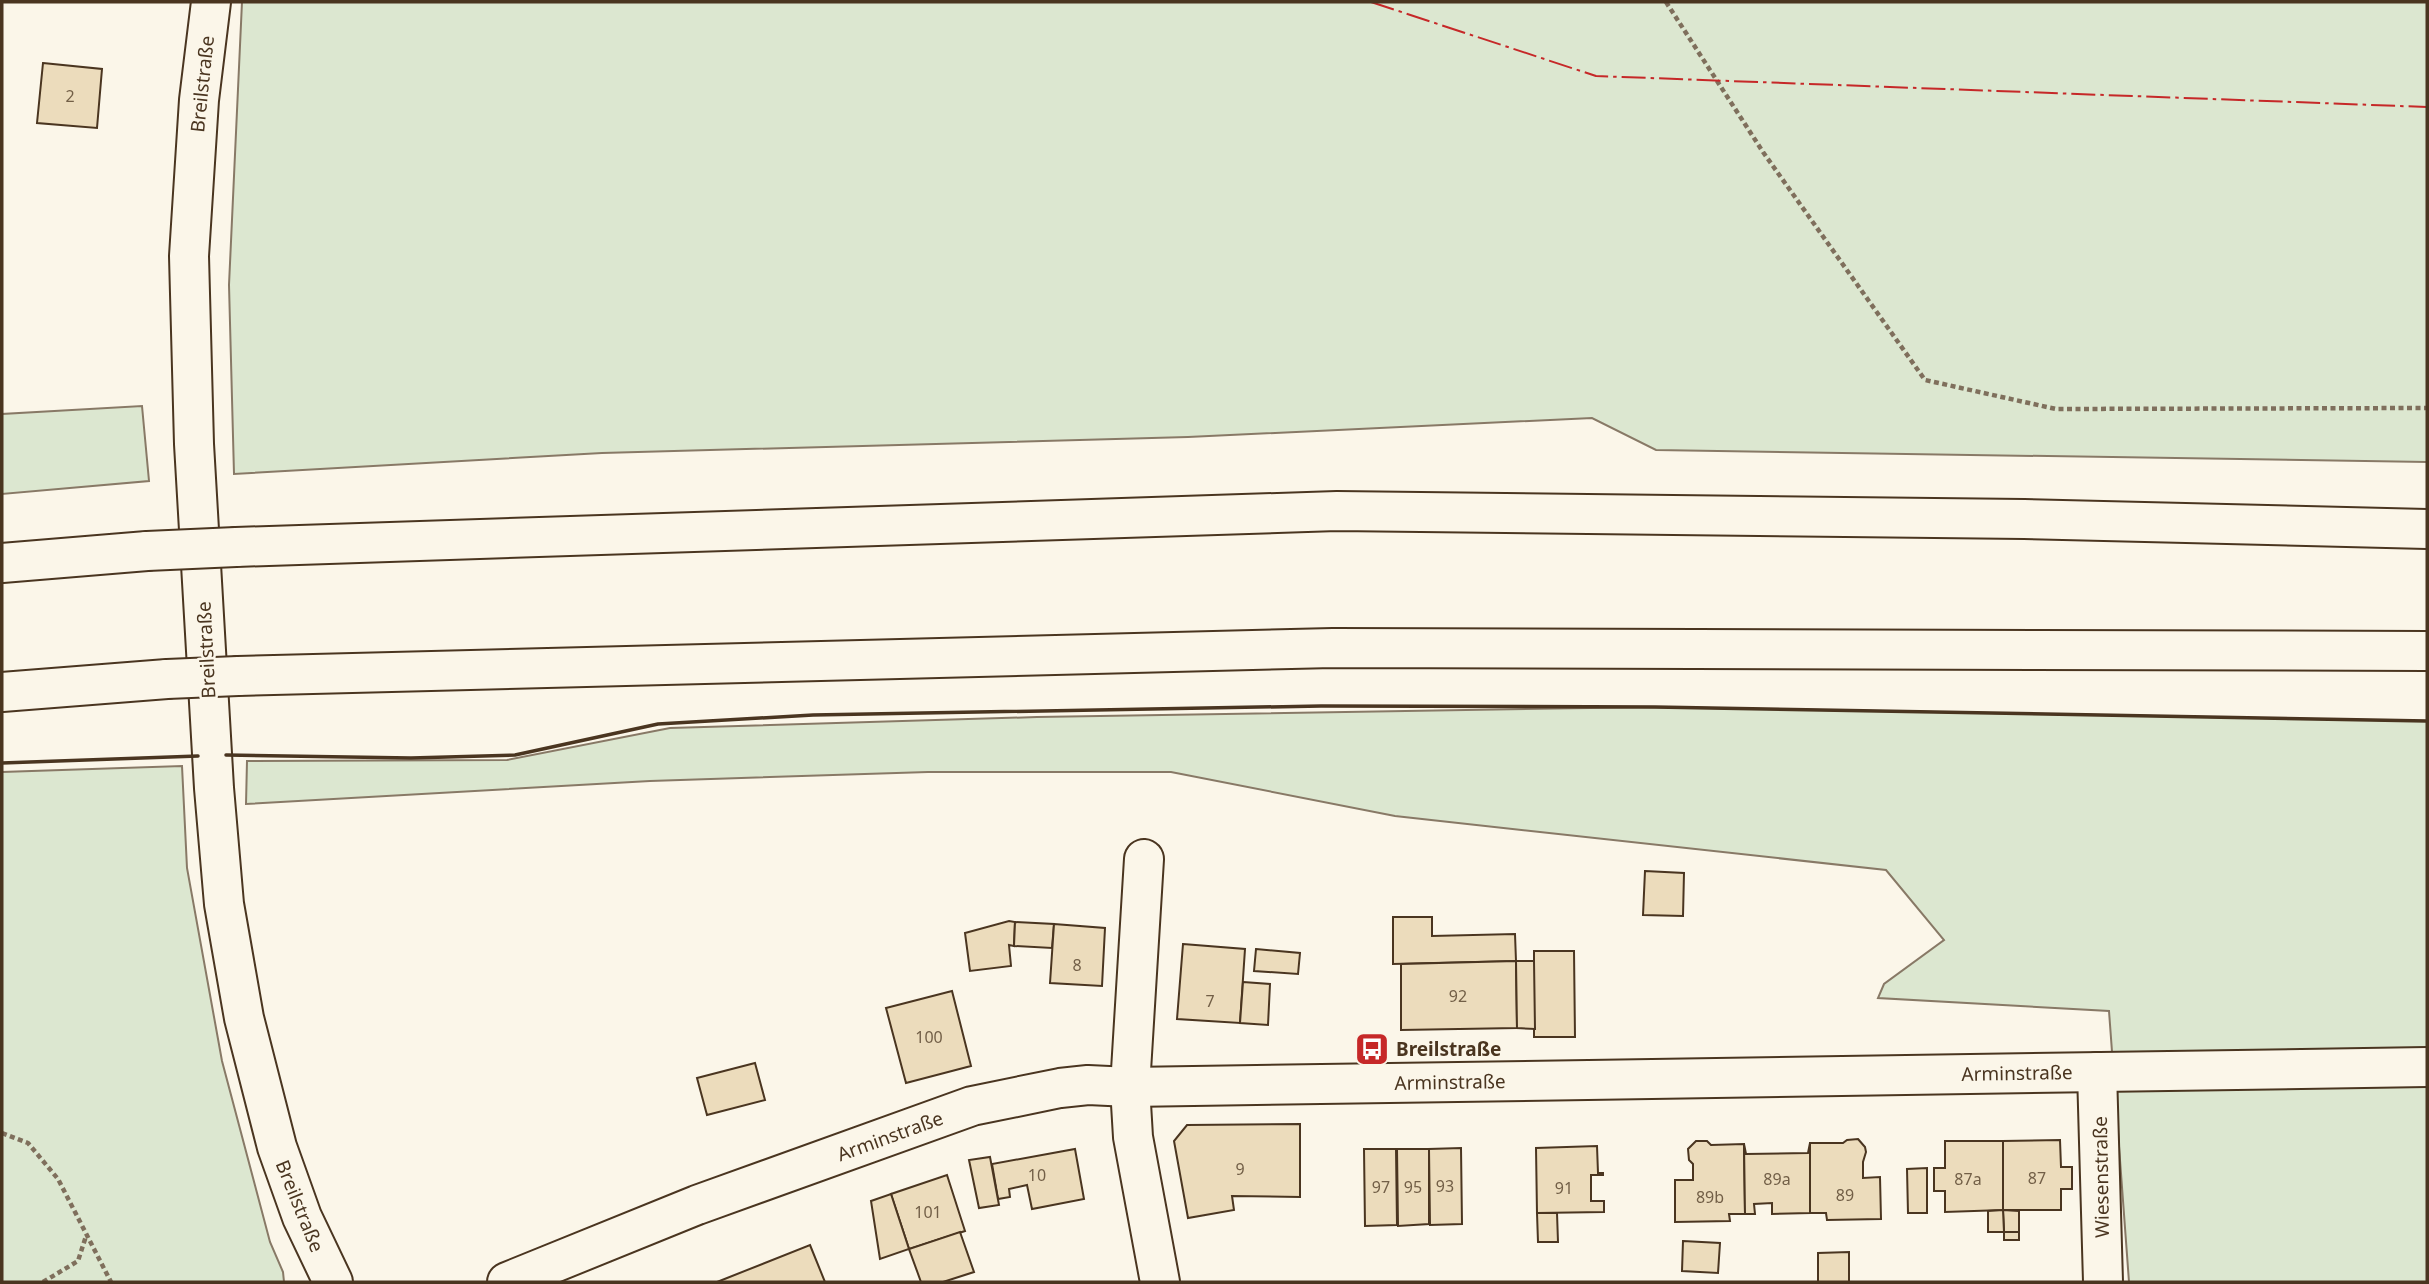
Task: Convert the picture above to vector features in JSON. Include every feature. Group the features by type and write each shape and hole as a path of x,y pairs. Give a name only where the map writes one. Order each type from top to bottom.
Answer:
{"main road":[{"name":"Breilstraße","path":"211,2 199,100 189,256 194,444 214,788 224,904 244,1018 277,1147 302,1217 332,1282"},
{"path":"2,562 236,547 1337,511 2024,519 2427,528"},
{"path":"2,692 238,676 1333,648 2427,651"},
{"path":"1144,859 1130,1087 1133,1137 1160,1282"},
{"name":"Arminstraße","path":"507,1282 697,1205 972,1106 1060,1088 1088,1085 1130,1087 2427,1067"},
{"name":"Wiesenstraße","path":"2097,1072 2103,1282"}],"path":[{"path":"1666,2 1763,152 1925,380 2056,409 2427,408"},
{"path":"2,1133 28,1143 58,1179 111,1282"},
{"path":"43,1282 78,1261 87,1235"}],"green space":[{"path":"242,2 2427,2 2427,462 1656,450 1592,418 1188,437 602,453 234,474 229,285"},
{"path":"142,406 149,481 2,494 2,414"},
{"path":"1655,707 2427,721 2427,1282 2129,1282 2109,1011 1878,998 1884,984 1944,940 1886,870 1395,816 1171,772 928,772 650,781 246,804 247,761 507,760 670,728 1037,717"},
{"path":"182,766 187,868 222,1061 270,1242 283,1272 284,1282 2,1282 2,772"}],"building":[{"path":"43,63 102,69 97,128 37,123"},
{"path":"1645,871 1684,873 1683,916 1643,915"},
{"path":"1393,917 1432,917 1432,936 1515,934 1516,961 1393,964"},
{"path":"1009,921 1015,922 1014,946 1009,945 1011,966 970,971 965,933"},
{"path":"1015,922 1054,924 1052,948 1014,946"},
{"path":"1054,924 1105,928 1102,986 1050,983"},
{"path":"1183,944 1245,949 1240,1023 1177,1019"},
{"path":"1256,949 1300,953 1298,974 1254,971"},
{"path":"1534,951 1574,951 1575,1037 1534,1037"},
{"path":"1516,961 1517,1028 1401,1030 1401,964"},
{"path":"1516,961 1534,961 1535,1029 1517,1028"},
{"path":"1243,982 1270,984 1268,1025 1240,1023"},
{"path":"952,991 971,1066 906,1083 886,1008"},
{"path":"755,1063 765,1100 707,1115 697,1078"},
{"path":"1300,1124 1300,1197 1232,1196 1234,1210 1188,1218 1174,1141 1187,1125"},
{"path":"1858,1139 1866,1152 1863,1178 1880,1177 1881,1219 1827,1220 1826,1213 1810,1213 1810,1143 1843,1143"},
{"path":"2060,1140 2061,1167 2072,1167 2072,1189 2061,1189 2061,1210 2003,1210 2003,1141"},
{"path":"1696,1141 1707,1141 1711,1145 1744,1144 1745,1214 1729,1214 1730,1221 1675,1222 1675,1180 1693,1180 1693,1164 1689,1160 1688,1149"},
{"path":"1945,1141 2003,1141 2003,1210 1945,1212 1945,1191 1934,1191 1934,1168 1945,1168"},
{"path":"1810,1143 1810,1213 1772,1214 1772,1203 1754,1204 1755,1214 1745,1214 1744,1144 1746,1154 1808,1153"},
{"path":"1597,1146 1598,1173 1603,1175 1591,1175 1591,1201 1604,1201 1604,1212 1537,1213 1536,1148"},
{"path":"1461,1148 1462,1224 1430,1225 1429,1149"},
{"path":"1075,1149 1084,1199 1032,1209 1027,1185 1009,1189 1010,1197 998,1199 992,1164"},
{"path":"1364,1149 1396,1149 1397,1225 1365,1226"},
{"path":"1397,1149 1429,1149 1429,1224 1398,1226"},
{"path":"990,1157 999,1205 979,1208 969,1160"},
{"path":"1927,1168 1927,1213 1908,1213 1907,1169"},
{"path":"947,1175 965,1231 909,1249 891,1194"},
{"path":"891,1194 909,1249 880,1259 871,1201"},
{"path":"2003,1210 2019,1211 2019,1232 2004,1232"},
{"path":"2003,1210 2004,1232 1988,1232 1988,1211"},
{"path":"1537,1213 1557,1213 1558,1242 1538,1242"},
{"path":"960,1232 974,1272 943,1282 921,1282 909,1249"},
{"path":"2004,1232 2019,1232 2019,1240 2004,1240"},
{"path":"1683,1241 1720,1243 1718,1273 1682,1271"},
{"path":"810,1245 825,1282 717,1282"},
{"path":"1849,1252 1849,1282 1818,1282 1818,1253"}],"wall":[{"path":"226,755 411,758 515,755 658,724 813,715 1321,706 1655,707 2427,721"},
{"path":"2,763 198,756"}],"power":[{"path":"1371,2 1596,76 2427,107"}],"place":[{"name":"Breilstraße","path":"1372,1049"}]}
